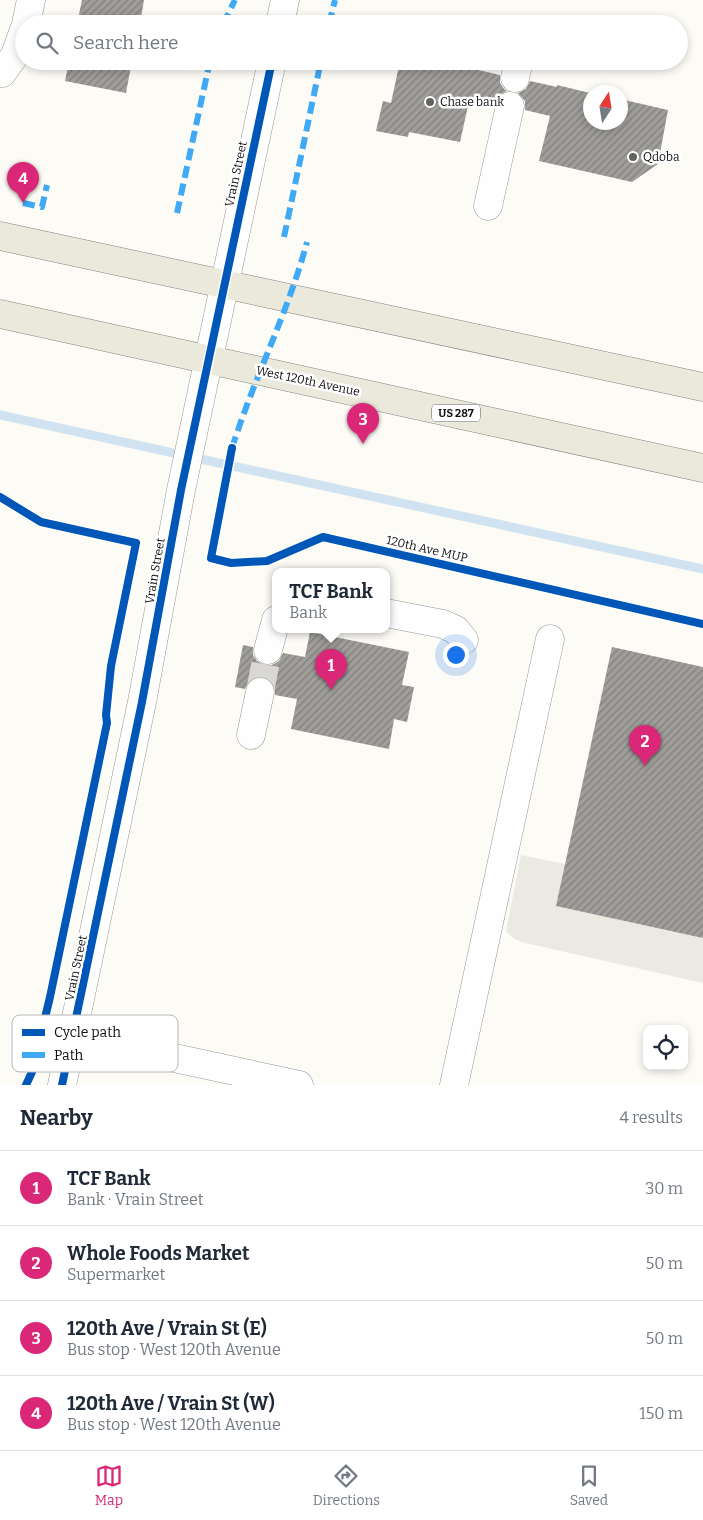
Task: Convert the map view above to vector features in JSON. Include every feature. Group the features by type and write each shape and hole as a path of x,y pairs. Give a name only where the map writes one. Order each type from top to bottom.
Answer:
{"main road":[{"path":"0,236 703,388"},
{"name":"West 120th Avenue","path":"0,314 703,468"}],"street":[{"path":"28,15 31,0"},
{"path":"282,15 285,0"},
{"path":"0,73 15,56"},
{"name":"Vrain Street","path":"77,1015 140,712 181,490 270,70"},
{"path":"488,206 510,106"},
{"path":"390,614 444,624 456,630 464,640"},
{"path":"268,650 273,633"},
{"path":"454,1085 550,639"},
{"path":"251,735 260,692"},
{"path":"178,1059 298,1085"},
{"name":"Vrain Street","path":"62,1085 65,1072"}],"shaded area":[{"path":"521,855 565,864 703,938 703,983 514,939 506,931"}],"building":[{"path":"82,0 144,0 142,15 79,15"},
{"path":"67,70 130,70 126,93 65,81"},
{"name":"Chase bank","path":"398,70 478,70 500,75 500,83 507,91 499,95 495,102 470,97 460,142 409,132 408,137 376,131 383,101 391,103"},
{"path":"530,81 583,91 583,130 628,130 628,101 668,110 658,164 632,182 539,161 550,116 525,110 525,101 518,93 526,89"},
{"path":"310,633 409,652 402,685 414,687 407,722 394,719 389,749 291,729 297,699 275,695 275,687 270,680 264,677 255,677 248,682 245,689 235,687 243,645 253,647 253,655 257,661 264,665 272,665 279,661 283,653 305,657"},
{"path":"612,647 703,667 703,938 556,906"}],"waterway":[{"path":"0,415 703,569"}],"tunnel":[{"path":"260,692 268,650"}],"marked path":[{"path":"228,15 235,0"},
{"path":"331,15 335,0"},
{"path":"177,213 208,70"},
{"path":"284,237 319,70"},
{"path":"23,203 42,207 47,185"},
{"path":"232,448 250,396 281,320 307,242"}],"cycle path":[{"path":"77,1015 142,702 181,490 270,70"},
{"name":"120th Ave MUP","path":"232,448 211,558 231,563 267,561 323,537 703,624"},
{"path":"0,497 41,522 136,543 111,666 106,715 107,723 46,1015"},
{"path":"26,1085 32,1072"},
{"path":"62,1085 65,1072"}],"place":[{"name":"Chase bank","path":"430,102"},
{"name":"Qdoba","path":"633,157"},
{"name":"120th Ave / Vrain St (W)","path":"23,203"},
{"name":"120th Ave / Vrain St (E)","path":"363,444"},
{"name":"TCF Bank","path":"331,690"},
{"name":"Whole Foods Market","path":"645,766"}]}
